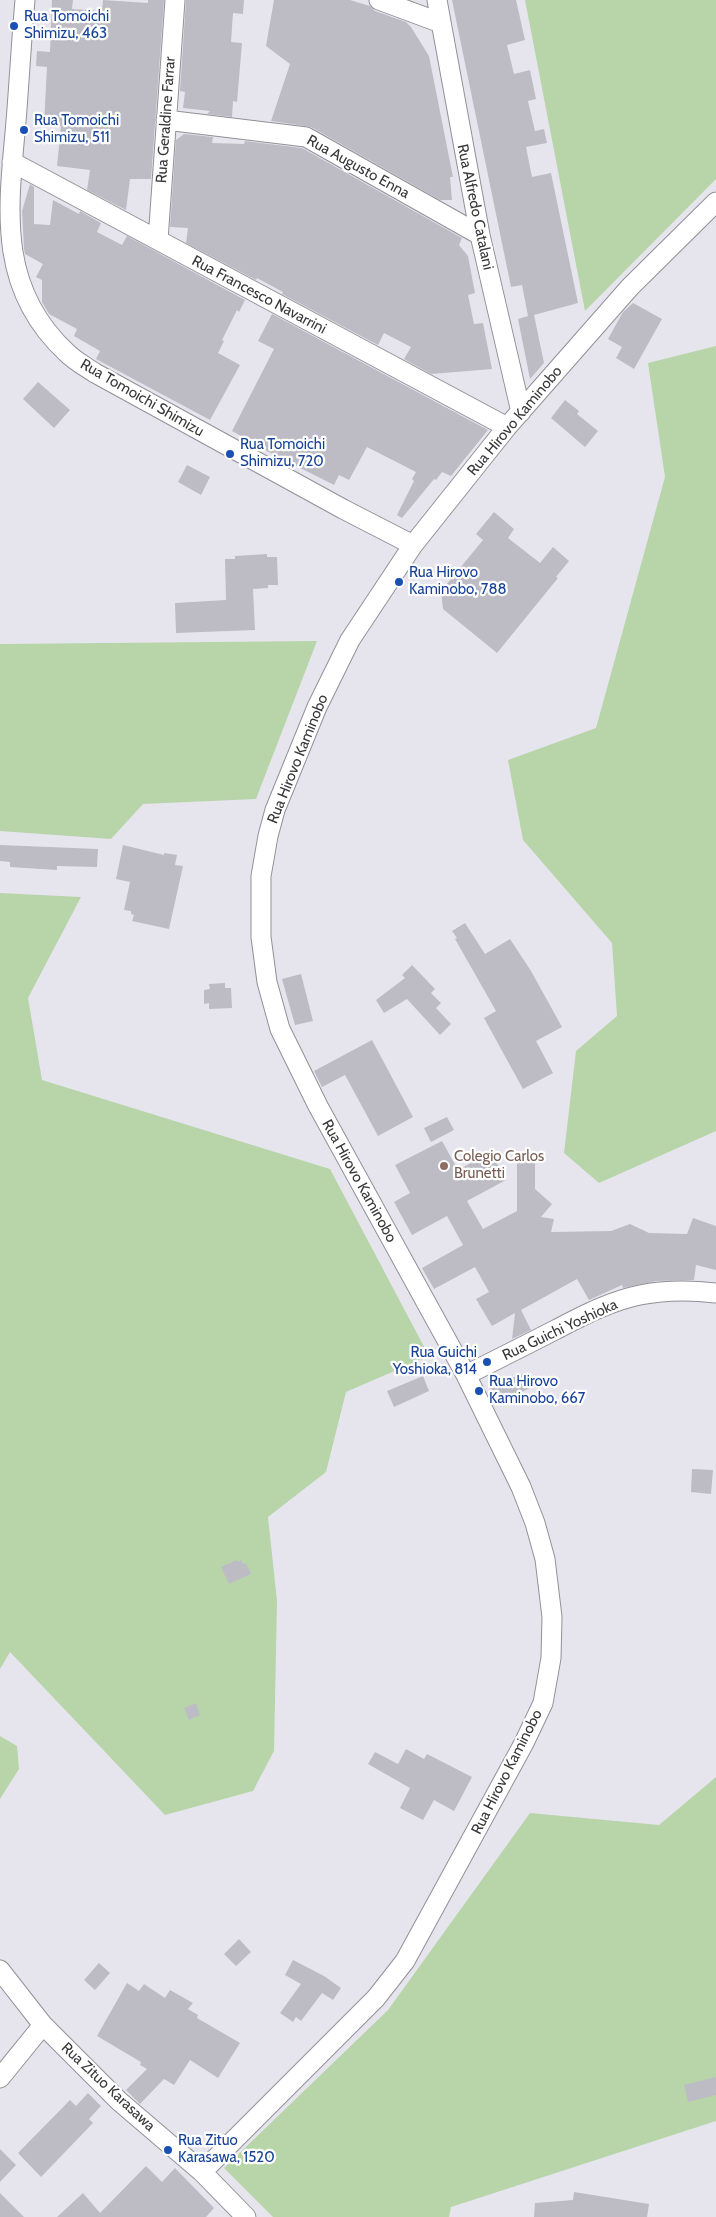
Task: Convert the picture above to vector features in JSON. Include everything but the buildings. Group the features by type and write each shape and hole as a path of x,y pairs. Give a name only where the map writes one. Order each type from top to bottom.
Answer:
{"street":[{"name":"Rua Tomoichi Shimizu","path":"25,0 8,230 16,274 27,300 41,324 67,353 95,373 334,505 413,545"},
{"name":"Rua Geraldine Farrar","path":"158,240 175,0"},
{"path":"379,0 441,24"},
{"name":"Rua Alfredo Catalani","path":"437,0 480,236 521,412"},
{"name":"Rua Augusto Enna","path":"166,120 306,137 480,236"},
{"name":"Rua Francesco Navarrini","path":"12,162 507,427"},
{"name":"Rua Hirovo Kaminobo","path":"202,2172 376,1998 392,1979 427,1924 524,1743 543,1703 552,1658 552,1617 545,1559 535,1523 521,1488 466,1375 318,1106 280,1029 267,982 261,937 261,876 268,836 276,810 317,707 350,640 413,545 507,427 630,287 716,202"},
{"name":"Rua Guichi Yoshioka","path":"466,1375 592,1312 615,1303 638,1296 663,1292 693,1290 716,1293"},
{"name":"Rua Zituo Karasawa","path":"0,1970 43,2025 120,2101 202,2172 245,2217"},
{"path":"0,2078 43,2025"}],"green space":[{"path":"525,0 716,0 716,179 585,311"},
{"path":"716,346 716,1131 599,1183 564,1153 576,1051 617,1016 612,943 523,840 508,760 596,728 665,477 648,363"},
{"path":"317,641 256,799 143,804 111,839 0,831 0,644"},
{"path":"0,893 81,897 28,998 42,1080 330,1169 429,1356 346,1392 326,1472 268,1517 277,1601 274,1751 253,1791 165,1815 10,1652 0,1669"},
{"path":"0,1736 17,1746 19,1769 0,1799"},
{"path":"716,1777 716,2121 451,2207 449,2217 273,2217 224,2168 388,2010 530,1813 659,1825"}],"place":[{"name":"Rua Tomoichi Shimizu, 463","path":"14,26"},
{"name":"Rua Tomoichi Shimizu, 511","path":"24,130"},
{"name":"Rua Tomoichi Shimizu, 720","path":"230,454"},
{"name":"Rua Hirovo Kaminobo, 788","path":"399,582"},
{"name":"Colegio Carlos Brunetti","path":"444,1166"},
{"name":"Rua Guichi Yoshioka, 814","path":"487,1362"},
{"name":"Rua Hirovo Kaminobo, 667","path":"479,1391"},
{"name":"Rua Zituo Karasawa, 1520","path":"168,2150"}]}
